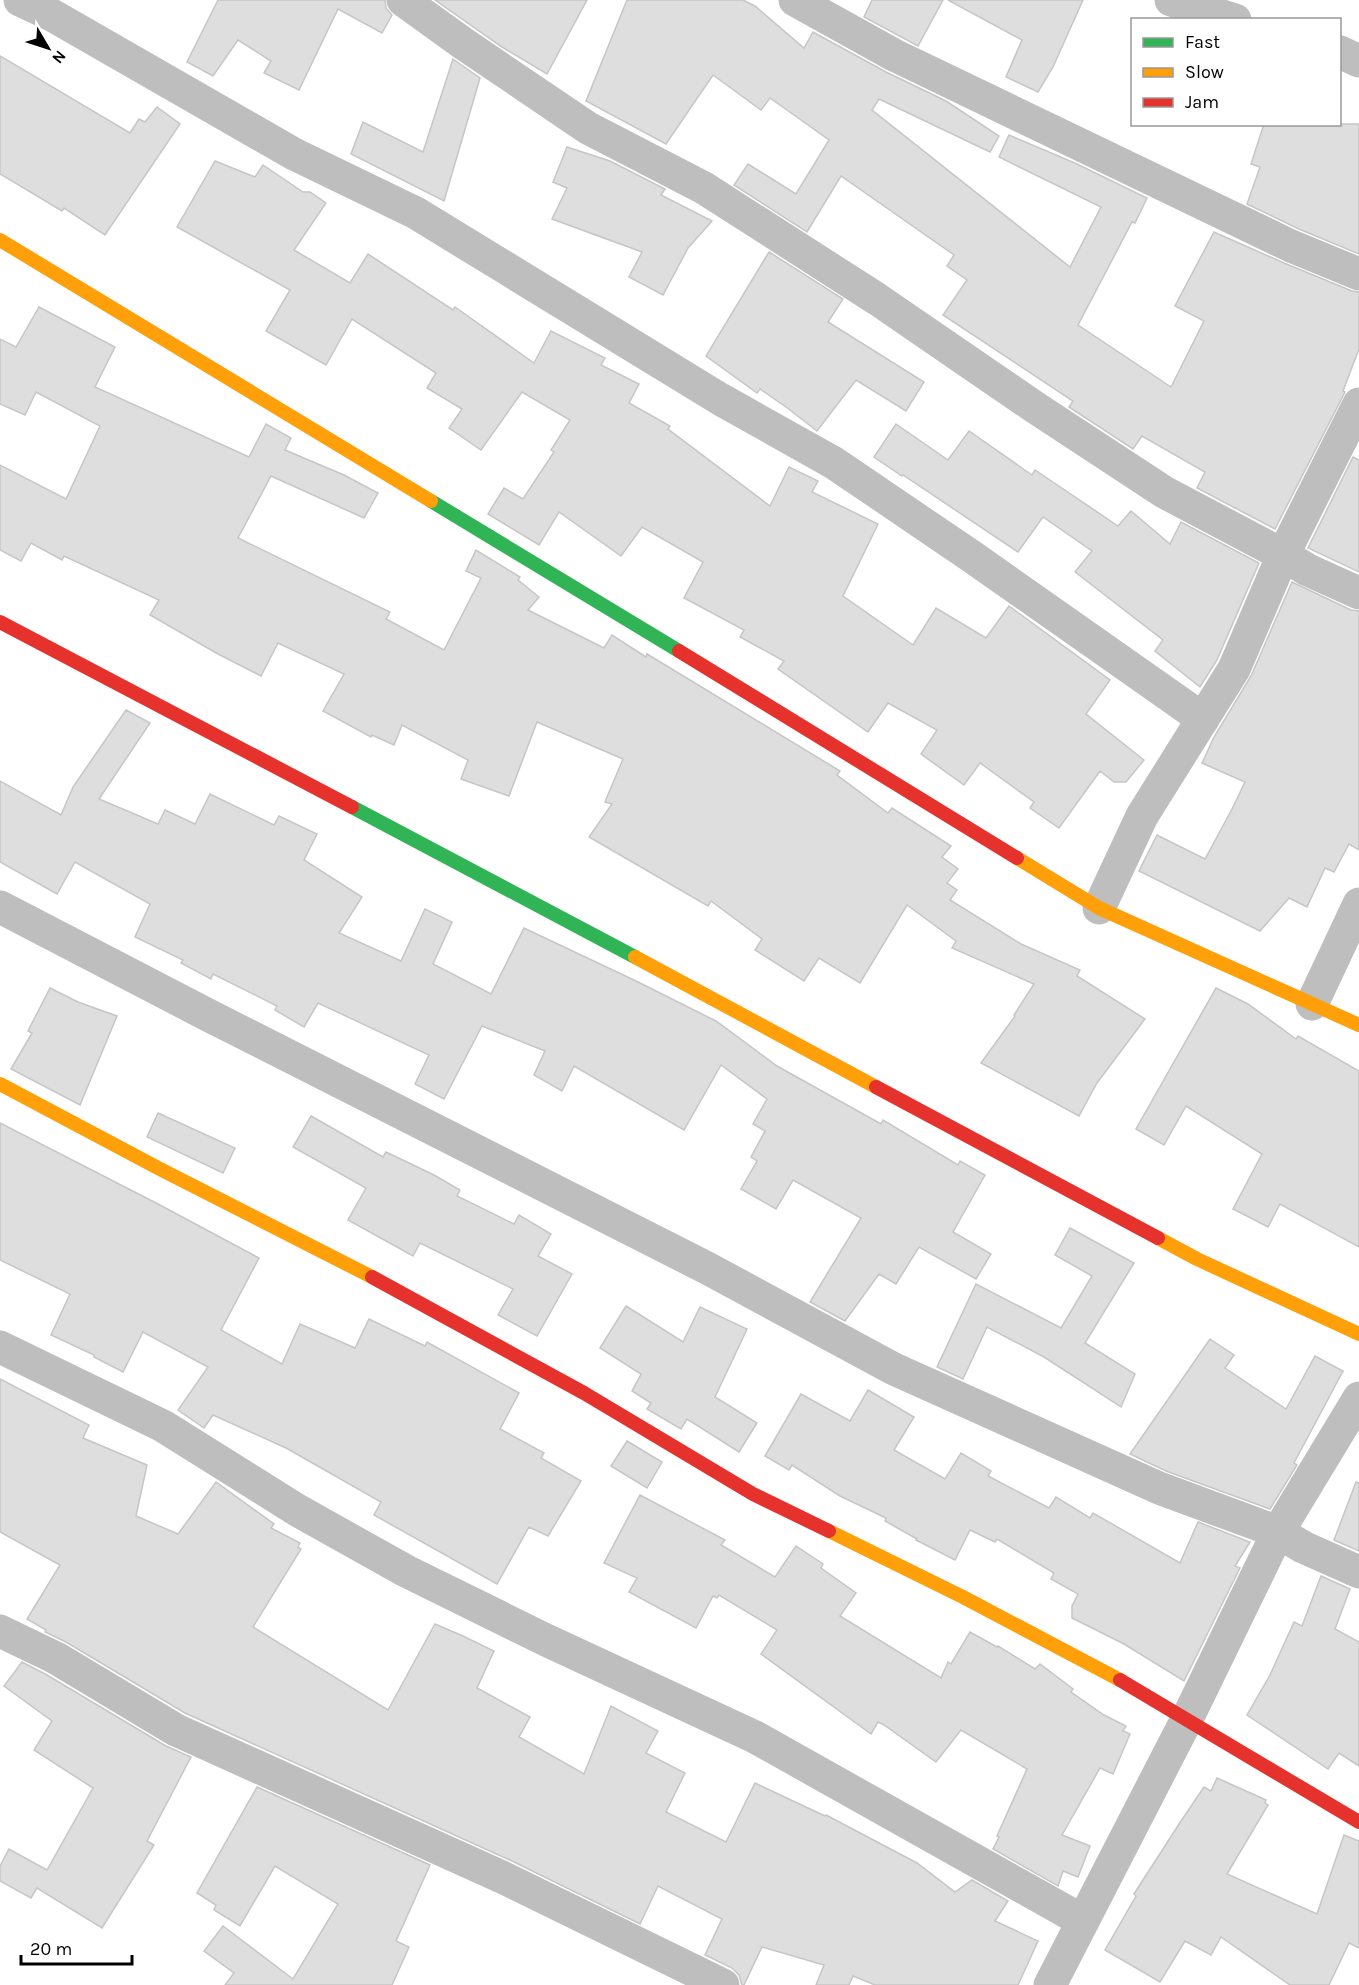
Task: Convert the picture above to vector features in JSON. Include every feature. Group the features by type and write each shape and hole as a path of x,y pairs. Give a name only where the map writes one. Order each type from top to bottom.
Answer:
{"street":[{"path":"20,0 50,14 294,154 416,213 720,399 834,463 1203,719"},
{"path":"403,0 588,128 704,188 877,299 1164,492 1308,570 1359,593"},
{"path":"795,0 894,55 1291,246 1359,274"},
{"path":"1171,0 1229,18"},
{"path":"1341,52 1359,61"},
{"path":"0,240 1099,908 1359,1025"},
{"path":"1099,908 1142,816 1234,669 1283,555 1359,404"},
{"path":"0,622 687,984 1197,1259 1359,1334"},
{"path":"1312,1004 1359,904"},
{"path":"0,907 707,1268 894,1369 1159,1488 1278,1532 1303,1547 1359,1572"},
{"path":"0,1084 160,1169 399,1290 584,1393 753,1494 963,1597 1145,1693 1359,1822"},
{"path":"0,1347 163,1426 297,1510 406,1571 556,1645 754,1737 1083,1921"},
{"path":"1059,1982 1083,1921 1187,1719 1278,1532 1359,1398"},
{"path":"0,1631 56,1658 176,1730 504,1878 723,1985"}],"building":[{"path":"218,0 385,0 386,8 392,15 382,33 338,9 299,90 264,73 271,61 238,40 213,76 187,62"},
{"path":"435,0 587,0 547,74 502,47"},
{"path":"627,0 743,0 755,6 804,48 813,32 886,72 946,101 999,136 990,152 879,99 872,110 1070,267 1101,207 999,157 1009,135 1077,164 1147,198 1078,325 1171,387 1204,321 1175,306 1214,232 1284,263 1359,292 1359,349 1343,391 1345,392 1275,529 1197,488 1205,472 1142,436 1133,449 1069,407 1073,401 943,315 967,280 947,266 954,255 841,176 807,232 734,185 748,164 796,194 829,140 770,98 761,110 713,75 666,144 586,101"},
{"path":"872,0 943,0 918,46 864,17"},
{"path":"948,0 1083,0 1053,67 1038,92 1006,77 1022,40"},
{"path":"0,56 130,133 139,119 145,122 157,107 180,124 105,235 64,208 62,211 0,174"},
{"path":"453,59 480,78 444,201 351,154 363,122 423,152"},
{"path":"1359,124 1359,254 1247,204 1260,167 1251,164 1263,126"},
{"path":"567,147 610,161 665,189 661,195 712,221 688,248 663,295 629,277 642,252 552,219 567,188 553,182"},
{"path":"215,161 255,177 263,165 303,192 310,192 326,203 294,250 350,283 368,254 453,310 455,307 534,363 551,331 605,358 601,365 639,384 629,403 670,426 668,429 770,506 789,467 818,481 812,492 878,524 843,596 913,645 936,608 986,638 1009,606 1110,680 1086,714 1144,760 1126,782 1114,782 1100,771 1059,828 1030,808 1034,802 980,763 964,785 921,754 937,730 888,703 868,732 778,669 784,661 740,637 744,630 684,598 703,562 642,527 621,556 559,512 539,545 488,514 504,488 523,499 554,452 551,450 570,420 522,392 481,450 449,428 462,409 427,388 436,373 352,319 326,365 266,331 290,290 177,227"},
{"path":"769,252 843,299 828,322 924,382 906,411 856,380 817,431 760,389 757,393 706,356"},
{"path":"39,307 115,347 95,387 249,457 266,424 291,438 285,450 344,475 378,493 364,518 271,476 238,538 390,612 386,619 444,650 481,578 466,571 476,550 520,577 518,580 539,597 528,610 604,648 612,635 646,657 647,654 840,771 837,775 888,813 892,808 951,846 942,857 958,869 947,883 957,890 950,900 1021,944 1080,970 1077,976 1145,1019 1097,1083 1079,1116 981,1063 1015,1016 1034,984 952,948 956,941 907,905 860,983 819,958 804,981 755,950 762,939 711,901 708,906 589,837 612,804 605,802 623,759 537,722 509,796 461,779 468,760 402,725 394,745 372,735 371,737 323,711 344,674 278,643 261,676 150,615 159,600 64,556 62,560 31,543 21,561 0,550 0,465 66,499 100,426 36,392 25,415 0,404 0,339 16,347"},
{"path":"896,424 948,460 969,431 1032,475 1035,470 1118,526 1131,511 1170,544 1181,522 1259,563 1217,660 1200,687 1155,651 1163,640 1075,572 1092,551 1043,517 1018,552 874,457"},
{"path":"1353,457 1359,460 1359,572 1308,548"},
{"path":"1292,582 1351,610 1359,611 1359,850 1349,844 1334,872 1325,868 1307,907 1289,898 1260,931 1139,871 1157,835 1205,859 1232,809 1245,782 1202,763 1214,737 1251,676"},
{"path":"126,710 150,723 99,799 158,824 165,810 195,824 210,794 274,825 279,816 317,834 304,860 362,897 339,933 401,961 425,909 452,922 433,964 491,994 524,928 716,1021 777,1066 881,1124 883,1120 958,1165 960,1161 985,1175 953,1232 991,1254 976,1279 919,1247 896,1284 879,1274 845,1321 810,1302 861,1218 793,1180 776,1209 741,1189 757,1161 751,1157 765,1131 753,1124 767,1099 721,1065 684,1130 574,1066 562,1091 534,1075 545,1051 482,1026 444,1099 415,1084 429,1055 318,1003 304,1027 275,1010 277,1006 213,974 211,979 181,963 183,960 135,937 150,904 75,862 57,894 0,862 0,781 61,815 73,787"},
{"path":"50,988 78,1002 117,1016 80,1105 11,1069 32,1033 28,1031"},
{"path":"1216,988 1248,1004 1296,1039 1298,1036 1359,1071 1359,1247 1280,1204 1268,1227 1233,1209 1262,1154 1186,1106 1164,1145 1136,1129"},
{"path":"158,1113 235,1148 223,1173 147,1137"},
{"path":"311,1116 383,1157 386,1152 434,1175 460,1190 457,1196 514,1224 519,1215 551,1234 538,1256 572,1274 537,1336 498,1315 513,1289 420,1243 413,1256 348,1220 366,1188 293,1147"},
{"path":"0,1123 259,1258 221,1330 282,1364 300,1324 355,1348 369,1319 425,1346 427,1342 519,1393 500,1429 544,1453 541,1458 581,1481 548,1536 529,1527 497,1584 374,1515 381,1502 286,1448 213,1415 204,1428 178,1410 208,1367 143,1332 123,1372 94,1355 51,1335 70,1294 0,1260"},
{"path":"1070,1228 1134,1263 1085,1343 1135,1374 1121,1407 1044,1357 987,1327 963,1379 937,1367 976,1284 1061,1328 1092,1276 1055,1255"},
{"path":"626,1306 683,1342 700,1307 747,1329 715,1397 757,1423 739,1452 687,1419 681,1429 647,1409 651,1403 632,1391 641,1374 600,1348"},
{"path":"1210,1339 1234,1355 1225,1368 1286,1409 1315,1356 1343,1371 1294,1463 1297,1465 1270,1509 1166,1471 1130,1454"},
{"path":"0,1379 89,1425 83,1438 147,1465 136,1516 178,1534 216,1482 274,1524 271,1528 300,1543 298,1547 301,1549 253,1627 388,1710 435,1624 463,1636 494,1651 477,1688 530,1717 519,1737 584,1774 611,1706 658,1731 646,1753 685,1773 666,1812 726,1842 755,1783 826,1815 917,1863 955,1892 972,1880 1008,1901 995,1921 1038,1941 1018,1985 875,1985 853,1976 849,1985 816,1985 824,1965 762,1947 742,1985 739,1975 732,1968 705,1955 722,1919 658,1886 640,1924 512,1861 185,1713 66,1642 45,1632 46,1630 27,1619 60,1565 0,1532"},
{"path":"868,1390 914,1417 894,1450 945,1479 961,1453 991,1471 988,1476 1049,1508 1056,1497 1090,1518 1093,1513 1180,1563 1198,1522 1250,1542 1235,1566 1240,1568 1184,1681 1124,1644 1072,1618 1072,1606 1078,1594 1051,1579 1054,1573 997,1539 995,1542 970,1530 955,1560 916,1540 885,1521 886,1518 840,1496 792,1465 789,1470 765,1456 801,1394 850,1421"},
{"path":"627,1441 662,1462 647,1488 611,1466"},
{"path":"1356,1482 1359,1483 1359,1551 1334,1540"},
{"path":"640,1495 725,1540 721,1545 775,1577 796,1546 823,1564 821,1568 856,1593 840,1616 941,1678 948,1662 951,1664 970,1632 1035,1669 1040,1664 1073,1689 1071,1692 1104,1715 1126,1726 1123,1731 1130,1734 1113,1774 1100,1768 1062,1835 1090,1846 1078,1877 1063,1871 1058,1886 993,1849 1027,1769 961,1730 936,1762 878,1722 871,1734 761,1654 777,1630 719,1595 717,1598 713,1596 696,1628 629,1592 637,1578 604,1563"},
{"path":"1321,1576 1350,1589 1335,1629 1359,1642 1359,1766 1339,1753 1328,1769 1247,1715 1270,1675 1294,1622 1302,1626"},
{"path":"22,1662 166,1746 191,1757 147,1841 154,1845 102,1928 37,1888 31,1898 0,1881 0,1866 9,1849 47,1870 93,1788 34,1750 52,1721 4,1686"},
{"path":"1217,1778 1266,1800 1265,1803 1268,1805 1227,1874 1317,1914 1344,1835 1359,1841 1359,1948 1349,1943 1329,1985 1290,1985 1221,1937 1211,1955 1185,1941 1160,1982 1105,1950 1136,1896 1134,1894 1181,1821 1204,1787 1211,1791"},
{"path":"257,1787 430,1865 396,1941 409,1947 392,1985 225,1985 234,1973 204,1951 223,1926 293,1979 338,1904 275,1866 240,1926 214,1910 216,1905 197,1893"}],"traffic: fast":[{"path":"431,501 679,651"},
{"path":"352,807 635,957"}],"traffic: slow":[{"path":"0,240 431,501"},
{"path":"1017,858 1099,908 1359,1025"},
{"path":"635,957 876,1087"},
{"path":"0,1084 372,1277"},
{"path":"1158,1238 1197,1259 1359,1334"},
{"path":"829,1531 963,1597 1120,1680"}],"traffic: jam":[{"path":"0,622 352,807"},
{"path":"679,651 1017,858"},
{"path":"876,1087 1158,1238"},
{"path":"372,1277 584,1393 753,1494 829,1531"},
{"path":"1120,1680 1359,1822"}]}
